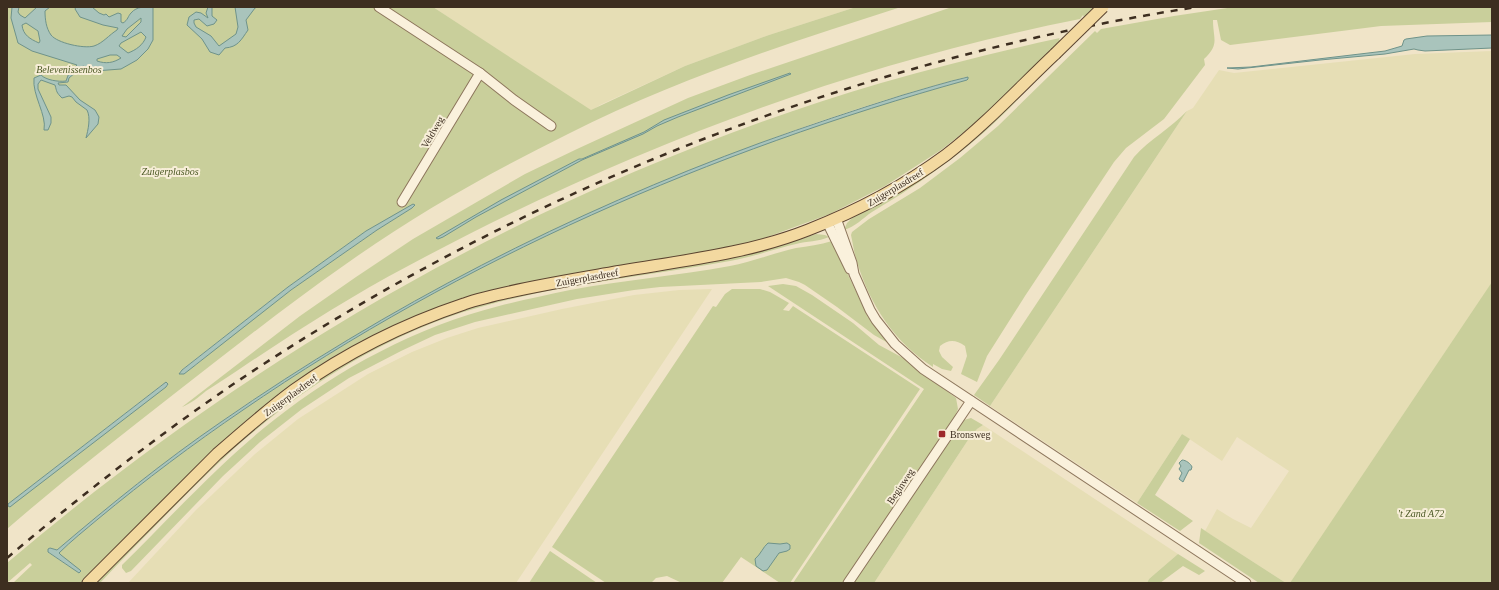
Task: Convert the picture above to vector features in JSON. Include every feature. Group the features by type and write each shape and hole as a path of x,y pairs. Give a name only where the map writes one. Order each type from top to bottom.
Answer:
{"main road":[{"name":"Zuigerplasdreef","path":"88,583 217,454 256,420 295,390 344,358 387,335 465,303 557,282 731,253 805,231 863,206 898,187 945,155 975,131 1103,7"}],"street":[{"path":"379,7 480,73 514,100 551,126"},
{"name":"Veldweg","path":"402,202 480,73"},
{"path":"831,220 847,266 854,274 873,315 895,344 923,369 1246,583"},
{"name":"Beginweg","path":"848,583 971,401"}],"shaded area":[{"path":"433,7 856,7 769,35 685,66 600,105 591,111"},
{"path":"1492,51 1492,283 1295,583 1286,583 1205,531 1217,509 1251,528 1289,471 1237,437 1222,461 1182,434 1137,503 990,406 1187,111 1193,108 1219,70 1234,73 1415,54"},
{"path":"712,289 516,583 128,583 196,510 255,454 298,419 368,374 412,352 478,328 562,309 634,295 679,290"},
{"path":"983,425 1178,554 1149,579 1147,583 874,583 968,440 977,429"}],"green space":[{"name":"Zuigerplasbos","path":"7,7 433,7 591,110 685,66 769,35 856,7 901,7 816,34 649,96 539,148 454,194 372,246 281,312 174,394 48,494 7,529","holes":["412,208 377,230 291,290 245,324 196,365 179,372 288,287 366,231 391,217","163,384 168,385 9,507 8,504"]},
{"path":"952,7 1095,7 1084,17 1083,15 1080,19 992,38 905,61 819,88 735,117 651,150 569,186 408,266 327,313 182,407 300,316 356,277 413,239 525,174 688,98 750,75"},
{"path":"1234,7 1492,7 1492,22 1381,26 1230,45 1221,40 1217,20 1213,20 1214,45 1204,59 1205,65 1164,119 1126,148 1114,162 987,356 977,382 961,374 967,356 965,346 962,344 949,341 940,346 939,351 942,357 953,367 951,371 942,369 933,364 933,367 907,347 886,322 869,293 856,259 851,235 852,232 869,219 920,188 960,158 998,126 1095,31 1097,33 1101,29"},
{"path":"1060,38 1060,41 1041,59 1042,61 991,111 941,150 885,186 830,214 743,246 542,280 359,345 184,480 82,583 13,583 32,565 30,563 7,583 7,563 104,484 205,410 310,341 418,278 530,220 644,168 761,122 881,83 993,53","holes":["966,77 968,79 829,121 741,153 631,197 500,258 373,327 311,365 168,463 110,509 59,553 79,573 49,553 49,548 57,550 158,468 271,388 374,325 479,267 588,214 722,157 843,114 925,88"]},
{"path":"1019,94 1021,96 1004,113 951,160 932,174 872,212 855,225 844,230 847,223 852,218 910,186"},
{"path":"1187,111 990,406 974,395 999,360 1134,157"},
{"path":"816,234 829,237 730,261 524,296 463,312 400,337 369,352 340,369 283,408 234,448 125,556 100,583 94,583 231,448 290,398 343,364 395,336 455,312 508,296 742,255 769,249"},
{"path":"832,241 868,317 890,344 874,335 805,285 786,278 761,282 660,287 634,290 577,299 475,322 435,335 401,351 349,378 302,409 260,442 223,476 131,571 126,573 122,568 122,565 196,490 234,454 274,420 325,383 380,351 439,325 499,306 570,290 730,266 796,248"},
{"name":"'t Zand A72","path":"1492,282 1492,583 1290,583"},
{"path":"783,284 796,286 812,295 853,323 879,345 905,359 956,398 958,409 954,418 846,583 793,583 924,389 768,286"},
{"path":"732,289 760,289 770,292 789,303 783,310 789,311 793,306 920,389 790,583 780,583 741,557 722,583 682,583 667,576 656,578 651,583 606,583 552,547 713,306 716,307 725,294"},
{"path":"971,418 983,425 977,429 968,440 874,583 853,583 958,425 964,420"},
{"path":"1182,434 1190,439 1155,495 1193,521 1180,531 1137,503"},
{"path":"1201,528 1286,583 1259,583 1199,543"},
{"path":"550,551 597,583 529,583"},
{"path":"1178,554 1205,571 1199,575 1183,566 1160,583 1147,583 1149,579"}],"water":[{"path":"12,7 19,7 18,12 25,18 37,7 50,7 45,11 45,14 49,32 54,38 65,43 90,47 100,43 118,28 103,25 80,17 75,9 76,7 92,7 99,13 104,15 106,14 109,17 118,13 121,14 121,22 123,23 136,9 141,7 153,7 153,40 148,49 137,60 121,69 95,71 83,66 69,78 68,82 58,83 59,85 66,85 80,100 95,110 99,117 98,124 86,138 89,120 87,110 72,97 69,96 62,98 57,92 55,85 41,80 38,84 38,89 51,117 51,123 48,130 44,130 43,118 35,91 34,78 41,75 52,80 66,81 69,73 77,65 32,51 18,43 11,18","holes":["141,18 141,22 126,37 122,36 127,29","26,23 38,31 39,43 28,36 22,25","141,32 146,37 139,47 128,53 119,46 121,43","110,55 117,55 121,58 106,63 97,61 97,59"]},
{"path":"208,7 212,7 212,16 217,20 214,24 207,26 199,19 194,20 194,23 196,27 211,36 219,46 236,34 238,27 235,7 257,7 246,20 248,30 241,40 236,45 225,48 219,55 210,52 202,39 187,25 189,17 196,12 201,13 208,18 206,13"},
{"path":"1492,35 1492,48 1425,51 1414,49 1385,54 1238,69 1227,68 1251,67 1385,51 1402,46 1404,40 1406,39 1427,36"},
{"path":"790,73 791,74 678,117 643,134 582,160 476,217 443,237 438,239 436,238 501,200 579,159 644,132 664,120"},
{"path":"968,77 967,80 871,108 777,140 683,176 592,215 501,258 413,305 327,355 243,410 169,463 59,553 81,571 79,573 48,552 48,549 50,548 57,550 117,500 179,452 284,380 349,339 482,265 550,231 689,170 831,118 943,83"},
{"path":"413,204 415,205 412,208 377,230 291,290 184,374 179,374 182,370 288,287 366,231"},
{"path":"166,382 168,384 166,387 10,507 8,506 8,504"},
{"path":"1182,460 1188,462 1192,467 1183,482 1179,479 1182,473 1179,469 1181,466 1179,463"},
{"path":"768,543 787,543 790,545 790,549 779,553 767,570 763,571 756,566 755,559"}],"railway":[{"path":"7,558 116,470 229,387 340,317 454,252 572,195 692,143 816,99 941,61 1068,31 1197,7"}],"place":[{"name":"Bronsweg","path":"942,434"}],"park label":[{"name":"Belevenissenbos","path":"69,69"}]}
